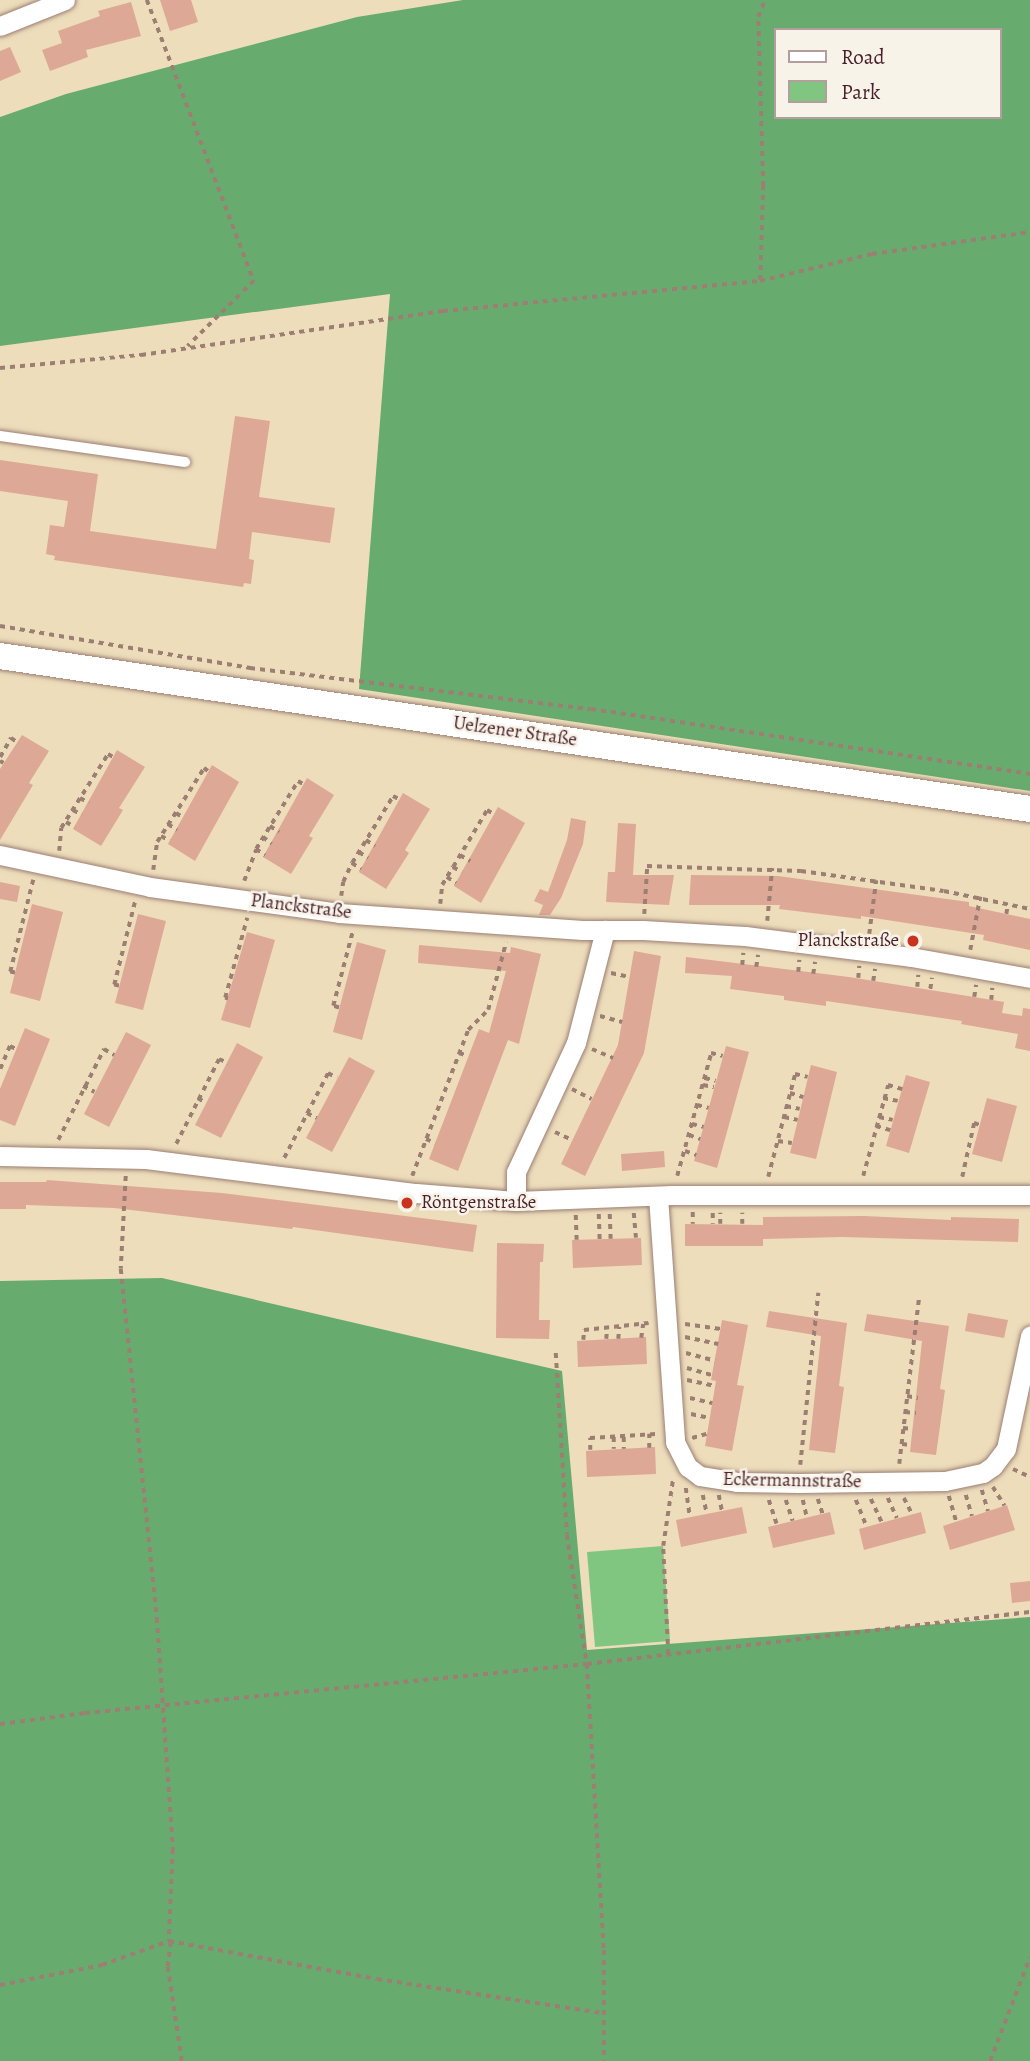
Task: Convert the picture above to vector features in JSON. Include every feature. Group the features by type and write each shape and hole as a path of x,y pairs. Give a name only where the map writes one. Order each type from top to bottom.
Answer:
{"main road":[{"name":"Uelzener Straße","path":"0,656 1030,809"}],"street":[{"path":"0,26 65,0"},
{"name":"Planckstraße","path":"0,855 145,886 348,914 766,939 867,951 1030,978"},
{"path":"516,1201 516,1172 576,1043 586,1013 605,930"},
{"path":"0,1156 127,1158 409,1192 516,1201 665,1196 1030,1195"},
{"path":"665,1196 669,1349 676,1440"},
{"name":"Eckermannstraße","path":"676,1440 688,1467 700,1476 764,1483 953,1480 993,1466 1006,1449 1030,1336"}],"lane":[{"path":"0,436 186,462"}],"path":[{"path":"147,0 254,281 187,348"},
{"path":"760,281 763,186 758,17 765,0"},
{"path":"0,369 187,348 443,312 760,281 872,254 1030,232"},
{"path":"0,626 250,668 618,713 1030,774"},
{"path":"1,760 11,738 17,742"},
{"path":"5,748 11,751"},
{"path":"15,973 10,972 24,926 61,828 108,754 113,757"},
{"path":"102,763 107,766"},
{"path":"119,986 114,985 157,842 200,780 204,768 208,771"},
{"path":"96,773 101,776"},
{"path":"228,999 225,998 239,955 256,849 298,781 303,784"},
{"path":"89,785 94,788"},
{"path":"291,792 297,795"},
{"path":"339,1007 333,1006 344,964 348,914 343,882 393,796 399,800"},
{"path":"80,798 89,803"},
{"path":"285,801 291,804"},
{"path":"387,806 393,809"},
{"path":"73,810 82,815"},
{"path":"439,920 442,885 487,810 494,814"},
{"path":"176,813 184,818"},
{"path":"278,813 284,816"},
{"path":"381,816 387,819"},
{"path":"481,820 488,824"},
{"path":"66,822 75,827"},
{"path":"169,824 177,830"},
{"path":"270,826 279,832"},
{"path":"374,828 379,831"},
{"path":"475,830 481,834"},
{"path":"162,836 170,841"},
{"path":"262,837 272,844"},
{"path":"366,840 375,846"},
{"path":"468,842 474,846"},
{"path":"256,849 265,855"},
{"path":"359,852 368,858"},
{"path":"460,855 470,861"},
{"path":"352,863 361,869"},
{"path":"453,867 462,872"},
{"path":"679,867 679,875"},
{"path":"734,867 734,876"},
{"path":"643,930 645,868 772,868 841,875 980,897 1030,909"},
{"path":"766,939 772,868"},
{"path":"800,879 801,871"},
{"path":"840,883 841,875"},
{"path":"447,877 456,883"},
{"path":"867,951 876,880"},
{"path":"902,892 903,884"},
{"path":"942,898 944,891"},
{"path":"967,966 980,897"},
{"path":"1006,914 1008,904"},
{"path":"409,1192 426,1139 468,1030 488,1010 509,925"},
{"path":"344,964 350,966"},
{"path":"498,973 505,974"},
{"path":"488,1010 496,1011"},
{"path":"586,1013 622,1021"},
{"path":"0,1069 10,1046 16,1049"},
{"path":"55,1157 58,1140 104,1049 114,1055"},
{"path":"459,1053 468,1056"},
{"path":"665,1196 684,1151 711,1053 723,1056"},
{"path":"172,1162 176,1141 219,1059 228,1063"},
{"path":"281,1175 284,1158 328,1073 337,1078"},
{"path":"764,1195 795,1074 808,1077"},
{"path":"704,1078 716,1081"},
{"path":"702,1084 715,1087"},
{"path":"858,1195 887,1085 902,1089"},
{"path":"83,1086 95,1093"},
{"path":"790,1093 803,1097"},
{"path":"443,1096 452,1099"},
{"path":"198,1098 206,1103"},
{"path":"883,1098 898,1101"},
{"path":"697,1105 709,1108"},
{"path":"786,1106 800,1109"},
{"path":"307,1113 317,1118"},
{"path":"784,1117 798,1120"},
{"path":"879,1117 893,1119"},
{"path":"692,1124 704,1127"},
{"path":"957,1195 974,1124 980,1125"},
{"path":"876,1126 890,1130"},
{"path":"689,1134 700,1139"},
{"path":"426,1139 435,1143"},
{"path":"778,1141 792,1143"},
{"path":"684,1151 696,1155"},
{"path":"127,1158 121,1269 152,1557 173,1849 168,1967 182,2061"},
{"path":"634,1197 636,1238"},
{"path":"604,1198 611,1239"},
{"path":"600,1240 604,1198"},
{"path":"575,1200 577,1240"},
{"path":"799,1483 818,1293"},
{"path":"897,1482 919,1296"},
{"path":"641,1338 643,1324"},
{"path":"583,1340 584,1330 643,1324 715,1386"},
{"path":"618,1339 619,1326"},
{"path":"606,1339 607,1327"},
{"path":"669,1349 721,1329"},
{"path":"814,1329 822,1329"},
{"path":"915,1330 924,1330"},
{"path":"669,1349 718,1344"},
{"path":"813,1345 820,1345"},
{"path":"914,1346 922,1346"},
{"path":"669,1349 715,1361"},
{"path":"669,1349 712,1375"},
{"path":"556,1353 567,1535 587,1664 604,1950 604,2061"},
{"path":"811,1359 818,1360"},
{"path":"912,1360 919,1362"},
{"path":"810,1374 816,1375"},
{"path":"910,1378 917,1378"},
{"path":"808,1393 817,1394"},
{"path":"907,1396 918,1398"},
{"path":"806,1412 814,1413"},
{"path":"905,1412 916,1413"},
{"path":"805,1425 812,1427"},
{"path":"903,1428 914,1429"},
{"path":"649,1434 649,1448"},
{"path":"590,1450 590,1438 649,1434 676,1440 663,1546 668,1655"},
{"path":"624,1436 624,1449"},
{"path":"614,1437 614,1449"},
{"path":"803,1442 810,1443"},
{"path":"901,1444 911,1445"},
{"path":"953,1480 972,1516"},
{"path":"953,1480 956,1521"},
{"path":"856,1482 882,1523"},
{"path":"856,1482 867,1527"},
{"path":"764,1483 777,1524"},
{"path":"0,1724 163,1705 587,1664 1030,1612"},
{"path":"0,1985 102,1965 170,1942 377,1979 602,2013"},
{"path":"990,2061 1030,1957"}],"green space":[{"path":"463,0 1030,0 1030,791 359,689 390,294 0,346 0,117 66,94 357,17"},
{"path":"162,1278 562,1371 587,1650 1030,1617 1030,2061 0,2061 0,1281"},
{"path":"663,1546 670,1641 595,1647 587,1552"}],"building":[{"path":"160,0 191,0 198,22 170,31"},
{"path":"131,2 141,36 86,50 88,57 50,71 42,50 62,43 58,31 100,16 98,11"},
{"path":"10,47 21,72 0,81 0,51"},
{"path":"235,416 270,421 259,497 335,508 330,543 252,532 249,559 254,560 251,584 244,583 243,587 54,560 55,556 46,554 50,525 64,527 68,501 0,491 0,460 98,474 90,531 216,549"},
{"path":"22,735 49,751 29,783 33,785 0,840 0,769"},
{"path":"117,750 145,767 119,808 123,810 101,846 73,829"},
{"path":"212,765 239,782 195,861 168,844"},
{"path":"307,778 334,795 309,836 313,838 291,874 263,857"},
{"path":"403,793 430,809 405,850 409,853 386,889 359,872"},
{"path":"498,807 525,823 481,903 454,886"},
{"path":"571,818 586,821 583,844 561,898 550,915 539,915 543,905 534,901 540,889 548,892 567,840"},
{"path":"618,823 636,824 633,875 674,875 669,905 606,902 608,872 615,872"},
{"path":"691,875 778,876 969,902 969,906 1030,919 1030,950 983,940 984,935 861,916 861,919 779,909 780,905 689,905"},
{"path":"0,882 20,886 17,902 0,899"},
{"path":"32,904 63,912 40,1001 10,993"},
{"path":"138,914 166,921 143,1010 115,1003"},
{"path":"247,932 275,940 250,1028 221,1020"},
{"path":"357,942 386,950 362,1040 333,1032"},
{"path":"419,945 510,953 511,947 541,954 519,1044 508,1040 458,1171 429,1159 479,1029 489,1033 506,971 418,963"},
{"path":"634,951 661,956 644,1053 585,1176 561,1164 618,1045"},
{"path":"686,957 849,977 1004,1002 1002,1013 1022,1016 1023,1008 1030,1009 1030,1051 1015,1048 1018,1034 961,1024 962,1021 826,1001 826,1006 784,1000 784,996 730,989 732,976 685,973"},
{"path":"25,1028 50,1039 15,1126 0,1120 0,1089"},
{"path":"126,1032 151,1045 109,1127 84,1114"},
{"path":"237,1043 263,1057 221,1138 195,1125"},
{"path":"726,1046 749,1052 717,1168 694,1161"},
{"path":"349,1057 375,1071 332,1152 306,1138"},
{"path":"811,1065 837,1072 816,1159 790,1153"},
{"path":"906,1075 930,1082 909,1153 886,1146"},
{"path":"987,1098 1017,1106 1002,1162 972,1154"},
{"path":"664,1151 665,1167 622,1171 621,1154"},
{"path":"47,1180 222,1193 477,1225 473,1252 293,1227 114,1208 26,1205 26,1209 0,1209 0,1182"},
{"path":"864,1216 951,1220 951,1217 1019,1219 1018,1242 842,1237 763,1239 763,1246 685,1246 685,1224 763,1225 763,1217"},
{"path":"641,1238 642,1265 573,1268 572,1240"},
{"path":"497,1243 544,1244 543,1262 540,1262 539,1320 550,1320 549,1339 496,1338"},
{"path":"769,1311 847,1323 839,1386 844,1387 835,1453 809,1450 821,1336 766,1327"},
{"path":"968,1313 1008,1320 1004,1338 965,1331"},
{"path":"867,1314 949,1326 940,1389 945,1390 936,1455 910,1452 922,1341 864,1331"},
{"path":"722,1320 748,1325 737,1385 744,1386 732,1451 705,1446 716,1381 711,1380"},
{"path":"646,1337 647,1364 578,1367 577,1341"},
{"path":"655,1447 656,1474 587,1477 586,1451"},
{"path":"1007,1505 1015,1530 950,1550 943,1526"},
{"path":"742,1507 747,1533 681,1547 676,1520"},
{"path":"830,1512 835,1534 773,1548 768,1527"},
{"path":"921,1512 926,1533 864,1550 859,1529"},
{"path":"1030,1581 1030,1601 1012,1603 1010,1583"}],"place":[{"name":"Planckstraße","path":"913,941"},
{"name":"Röntgenstraße","path":"407,1203"}]}
